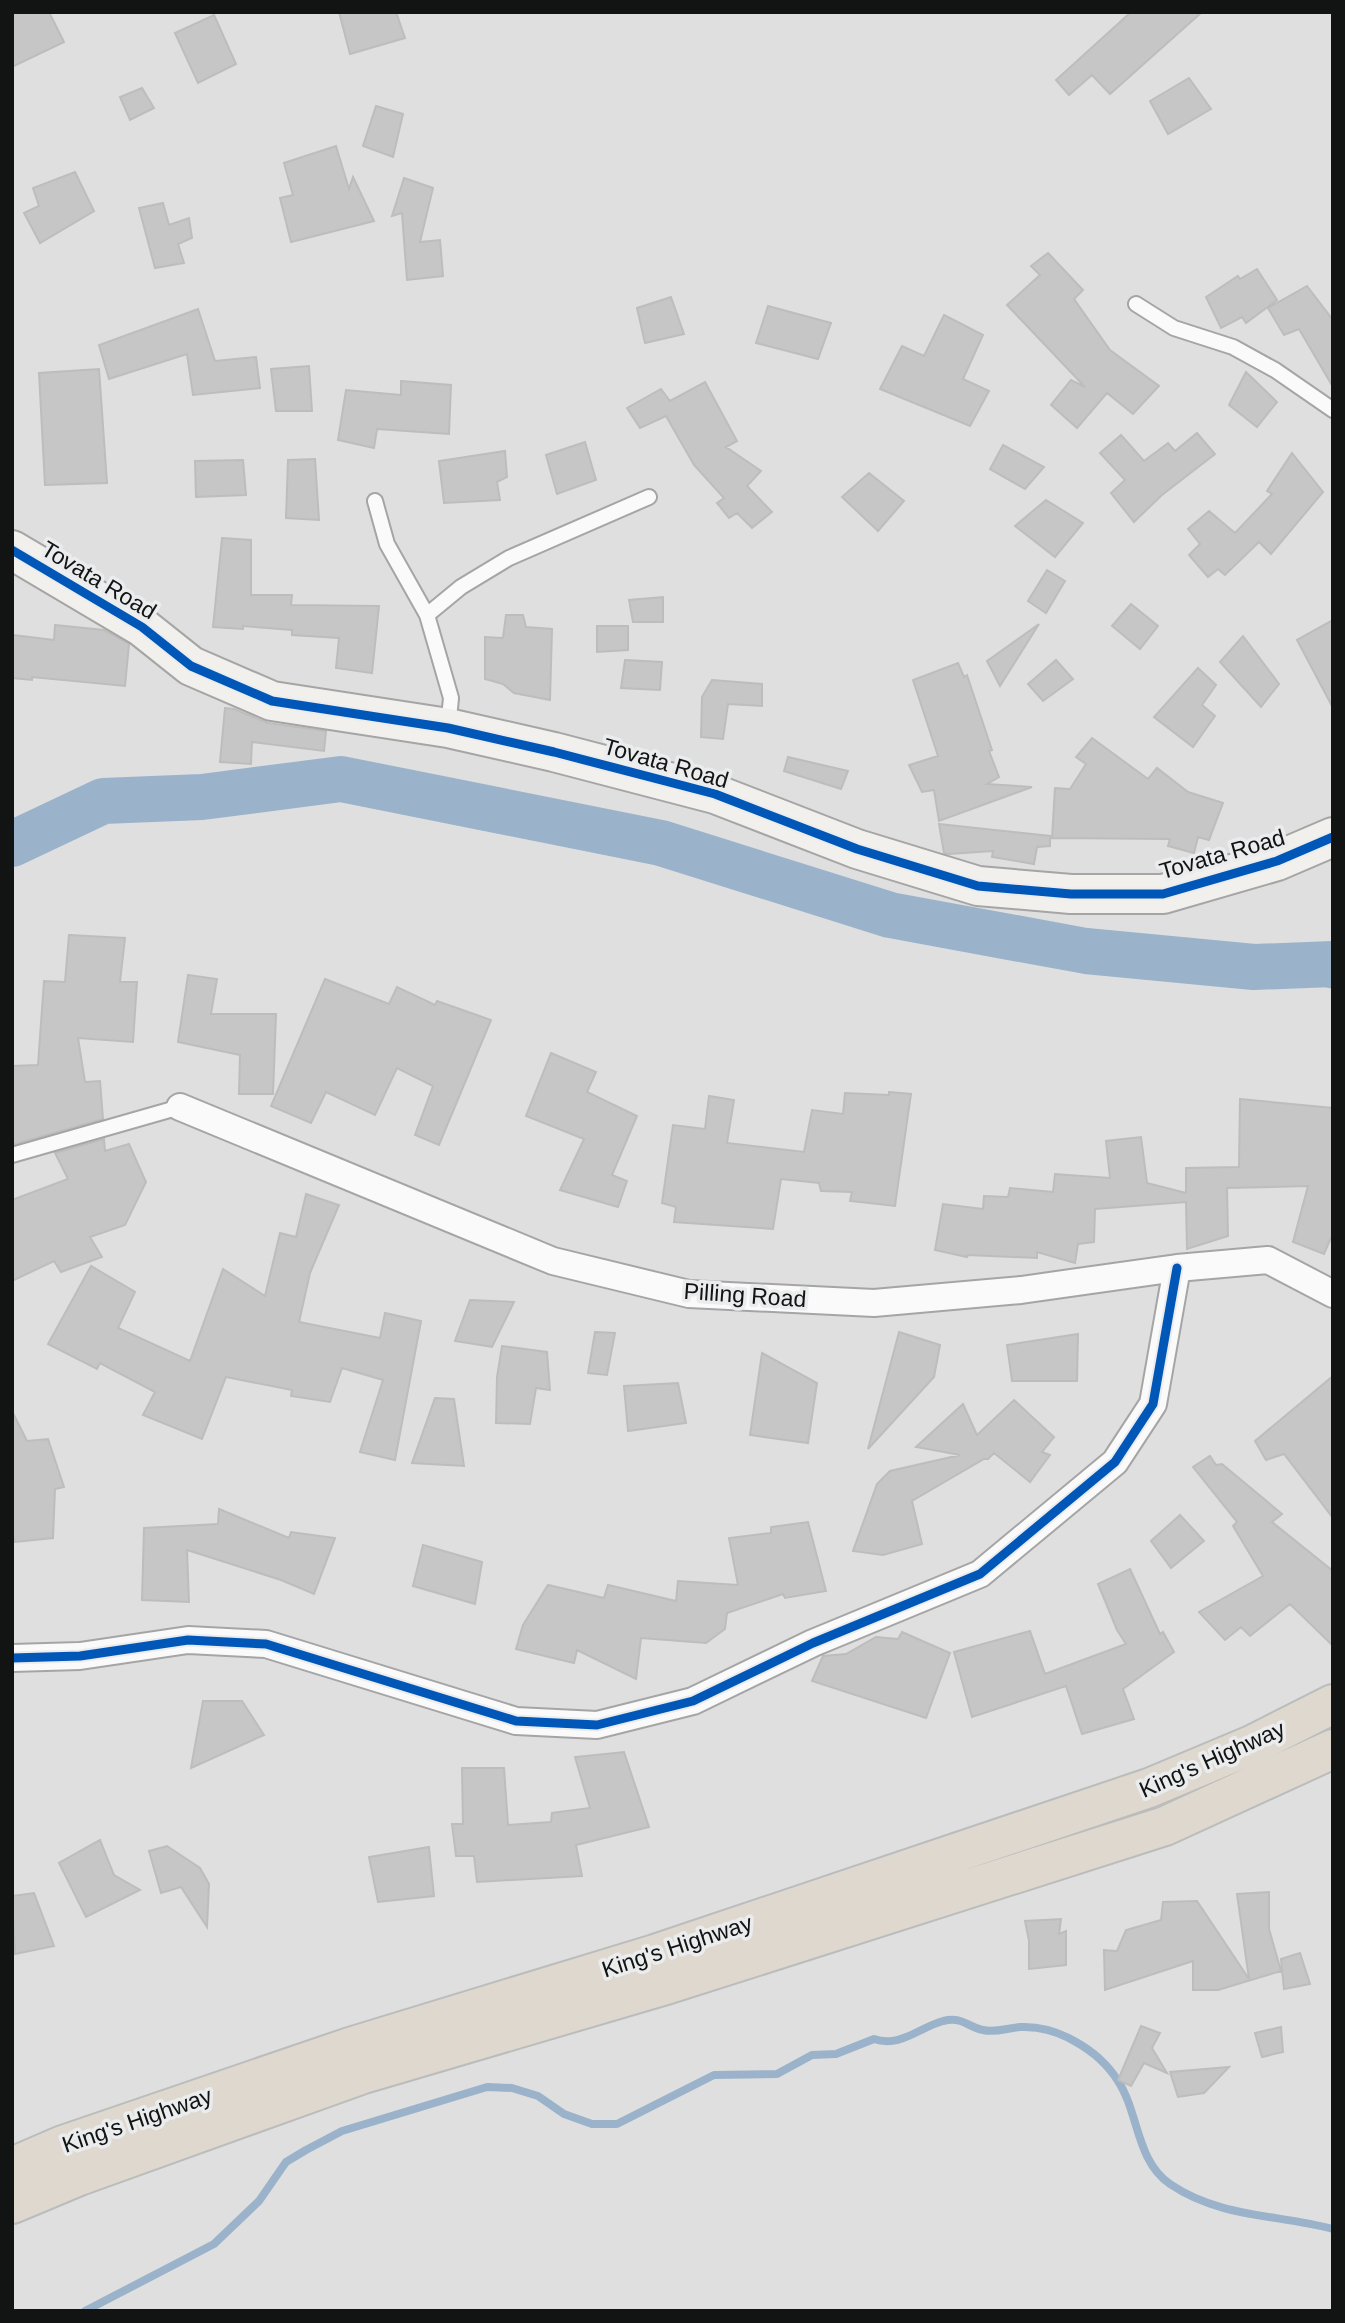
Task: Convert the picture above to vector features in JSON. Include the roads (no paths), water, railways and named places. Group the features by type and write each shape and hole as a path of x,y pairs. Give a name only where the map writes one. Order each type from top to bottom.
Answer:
{"highway":[{"name":"King's Highway","path":"12,2167 63,2145 350,2047 655,1954 1149,1788 1254,1744 1333,1704"},
{"name":"King's Highway","path":"12,2204 79,2176 363,2074 669,1984 1165,1826 1333,1749"}],"street":[{"name":"Tovata Road","path":"12,550 142,627 191,666 272,701 448,728 554,752 715,794 857,849 978,886 1070,894 1163,894 1278,861 1333,837"},
{"name":"Pilling Road","path":"180,1107 553,1261 689,1294 874,1303 1021,1290 1177,1268 1268,1260 1333,1294"},
{"path":"12,1657 80,1656 188,1640 266,1644 516,1721 597,1726 693,1701 813,1643 980,1574 1115,1462 1153,1404 1177,1268"}],"lane":[{"path":"1136,304 1174,328 1233,346 1275,370 1333,410"},
{"path":"427,615 461,587 509,558 649,497"},
{"path":"375,501 387,544 427,615 451,698 448,728"},
{"path":"12,1155 180,1107"}],"water":[{"path":"1333,950 1333,989 1266,973"}],"waterway":[{"path":"12,844 103,801 202,797 341,779 661,843 890,915 1086,951 1254,967 1333,964"},
{"path":"85,2311 214,2244 259,2201 286,2162 342,2131 487,2087 512,2088 538,2096 564,2114 592,2124 617,2124 714,2075 777,2074 812,2055 836,2054 874,2039 901,2039 950,2020 988,2031 1034,2028 1049,2030 1069,2038 1094,2054 1114,2075 1125,2094 1150,2163 1170,2184 1189,2195 1229,2209 1333,2229"}]}
